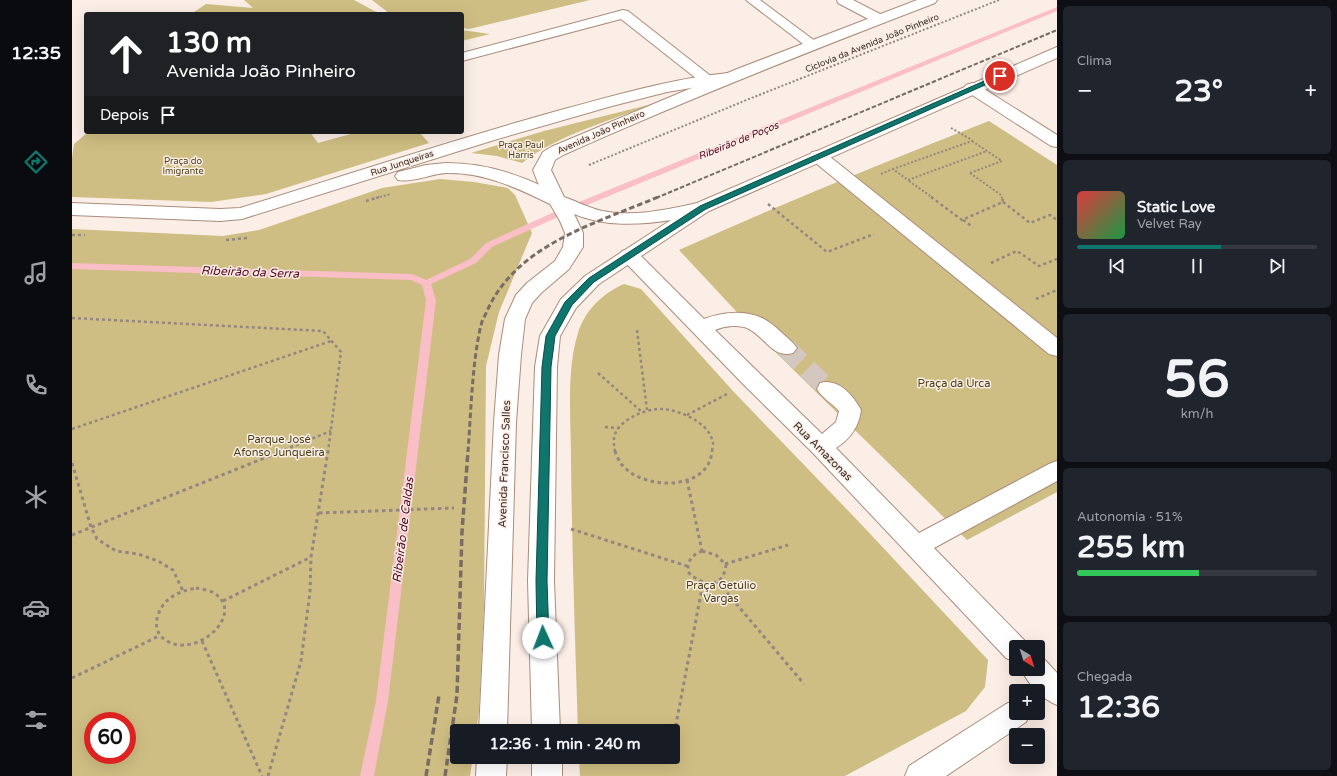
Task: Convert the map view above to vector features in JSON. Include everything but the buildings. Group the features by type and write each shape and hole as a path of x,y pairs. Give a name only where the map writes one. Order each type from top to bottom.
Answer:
{"street":[{"name":"Avenida João Pinheiro","path":"540,186 544,162 549,156 557,151 728,78 812,44 930,0"},
{"path":"546,724 541,581 544,520 546,367 550,336 568,304 592,280 628,254 703,207 1057,52"},
{"name":"Rua Junqueiras","path":"72,209 220,215 242,213 402,164 448,147 536,122 689,82 728,78"},
{"path":"972,88 1057,142"},
{"path":"818,156 1057,349"},
{"name":"Rua Junqueiras","path":"72,221 215,227 244,225 413,173 451,167 493,172 540,186 579,217"},
{"path":"579,217 616,219 645,218 676,214 703,207"},
{"name":"Avenida Francisco Salles","path":"493,724 505,422 510,354 515,319 523,300 534,288 562,265 573,247 574,233 579,217"},
{"name":"Rua Amazonas","path":"628,254 700,328 820,446 1009,643"},
{"path":"700,328 716,322 733,319 755,323 786,348"},
{"path":"820,446 843,430 849,422 850,410 841,399 828,389"},
{"path":"916,546 1057,470"},
{"path":"920,776 1009,717"},
{"path":"491,776 492,764"},
{"path":"547,764 547,776"}],"lane":[{"path":"752,0 812,44"},
{"path":"843,0 879,20"},
{"path":"464,56 623,14 707,80"}],"path":[{"name":"Ciclovia da Avenida João Pinheiro","path":"582,168 749,99 999,0"},
{"path":"951,128 1002,161 970,173 1001,195 1004,202 1030,223 1050,215 1057,220"},
{"path":"972,141 893,169 973,227"},
{"path":"908,180 987,150"},
{"path":"962,220 1004,202"},
{"path":"768,204 827,252 903,224"},
{"path":"1017,251 1039,266 1057,259"},
{"path":"72,318 323,331 341,352 331,431 311,557 310,592 300,661 288,710 268,776"},
{"path":"637,330 647,410"},
{"path":"72,429 331,341"},
{"path":"598,372 642,412"},
{"path":"687,414 733,391"},
{"path":"662,409 677,411 687,414 704,425 711,437 714,450 711,462 702,473 687,480 670,484 652,482 636,477 623,467 615,455 613,444 616,432 623,422 634,415 647,410 662,409"},
{"path":"606,427 618,428"},
{"path":"72,535 331,431"},
{"path":"72,464 91,527 97,540 116,551 138,554 158,561 173,570 183,591"},
{"path":"687,480 702,551"},
{"path":"319,513 454,508"},
{"path":"544,520 687,566"},
{"path":"725,564 788,545"},
{"path":"702,551 714,553 719,556 725,564 725,575 718,582 709,584 702,583 692,577 687,566 691,556 702,551"},
{"path":"223,601 311,557"},
{"path":"718,582 804,684"},
{"path":"676,724 702,583"},
{"path":"196,588 207,589 217,594 223,601 225,610 222,622 215,632 202,641 181,646 170,644 159,636 156,627 156,618 164,604 183,591 196,588"},
{"path":"72,678 159,636"},
{"path":"202,641 262,776"}],"green space":[{"path":"244,0 354,0 376,12 194,12 206,4 253,8"},
{"path":"372,0 590,0 469,29 464,28 464,12 387,12"},
{"path":"464,30 490,34 464,40"},
{"name":"Praça Paul Harris","path":"660,102 588,128 552,144 522,163 497,156 471,153 544,131"},
{"name":"Praça da Urca","path":"989,121 1057,165 1057,492 967,540 761,338 679,250 756,216"},
{"name":"Praça do Imigrante","path":"86,134 311,134 318,143 351,134 421,134 429,143 266,194 211,202 72,197 72,158 74,144"},
{"name":"Parque José Afonso Junqueira","path":"440,179 474,182 508,188 515,195 532,233 499,312 486,366 484,607 479,712 477,724 450,724 450,764 472,764 470,776 72,776 72,229 223,236 259,230 382,188"},
{"name":"Praça Getúlio Vargas","path":"624,284 641,289 733,391 860,523 988,660 985,687 966,711 845,776 580,776 579,764 680,764 680,724 578,724 570,412 572,363 578,333 585,317 602,297"}],"waterway":[{"name":"Ribeirão de Poços","path":"426,283 473,261 489,245 555,215 1057,9"},
{"name":"Ribeirão da Serra","path":"72,266 412,277 426,283"},
{"name":"Ribeirão de Caldas","path":"367,776 382,701 431,300 426,283"}],"tunnel":[{"path":"786,348 828,389"}],"railway":[{"path":"656,198 1057,30"},
{"path":"468,452 472,388 478,340 483,319 501,287 519,268 539,252 561,238 658,197"},
{"path":"445,776 457,695 462,532 468,451"},
{"path":"426,776 439,695"}],"route":[{"path":"543,638 541,581 544,520 546,367 550,336 568,304 592,280 628,254 703,207 1000,76"}]}
